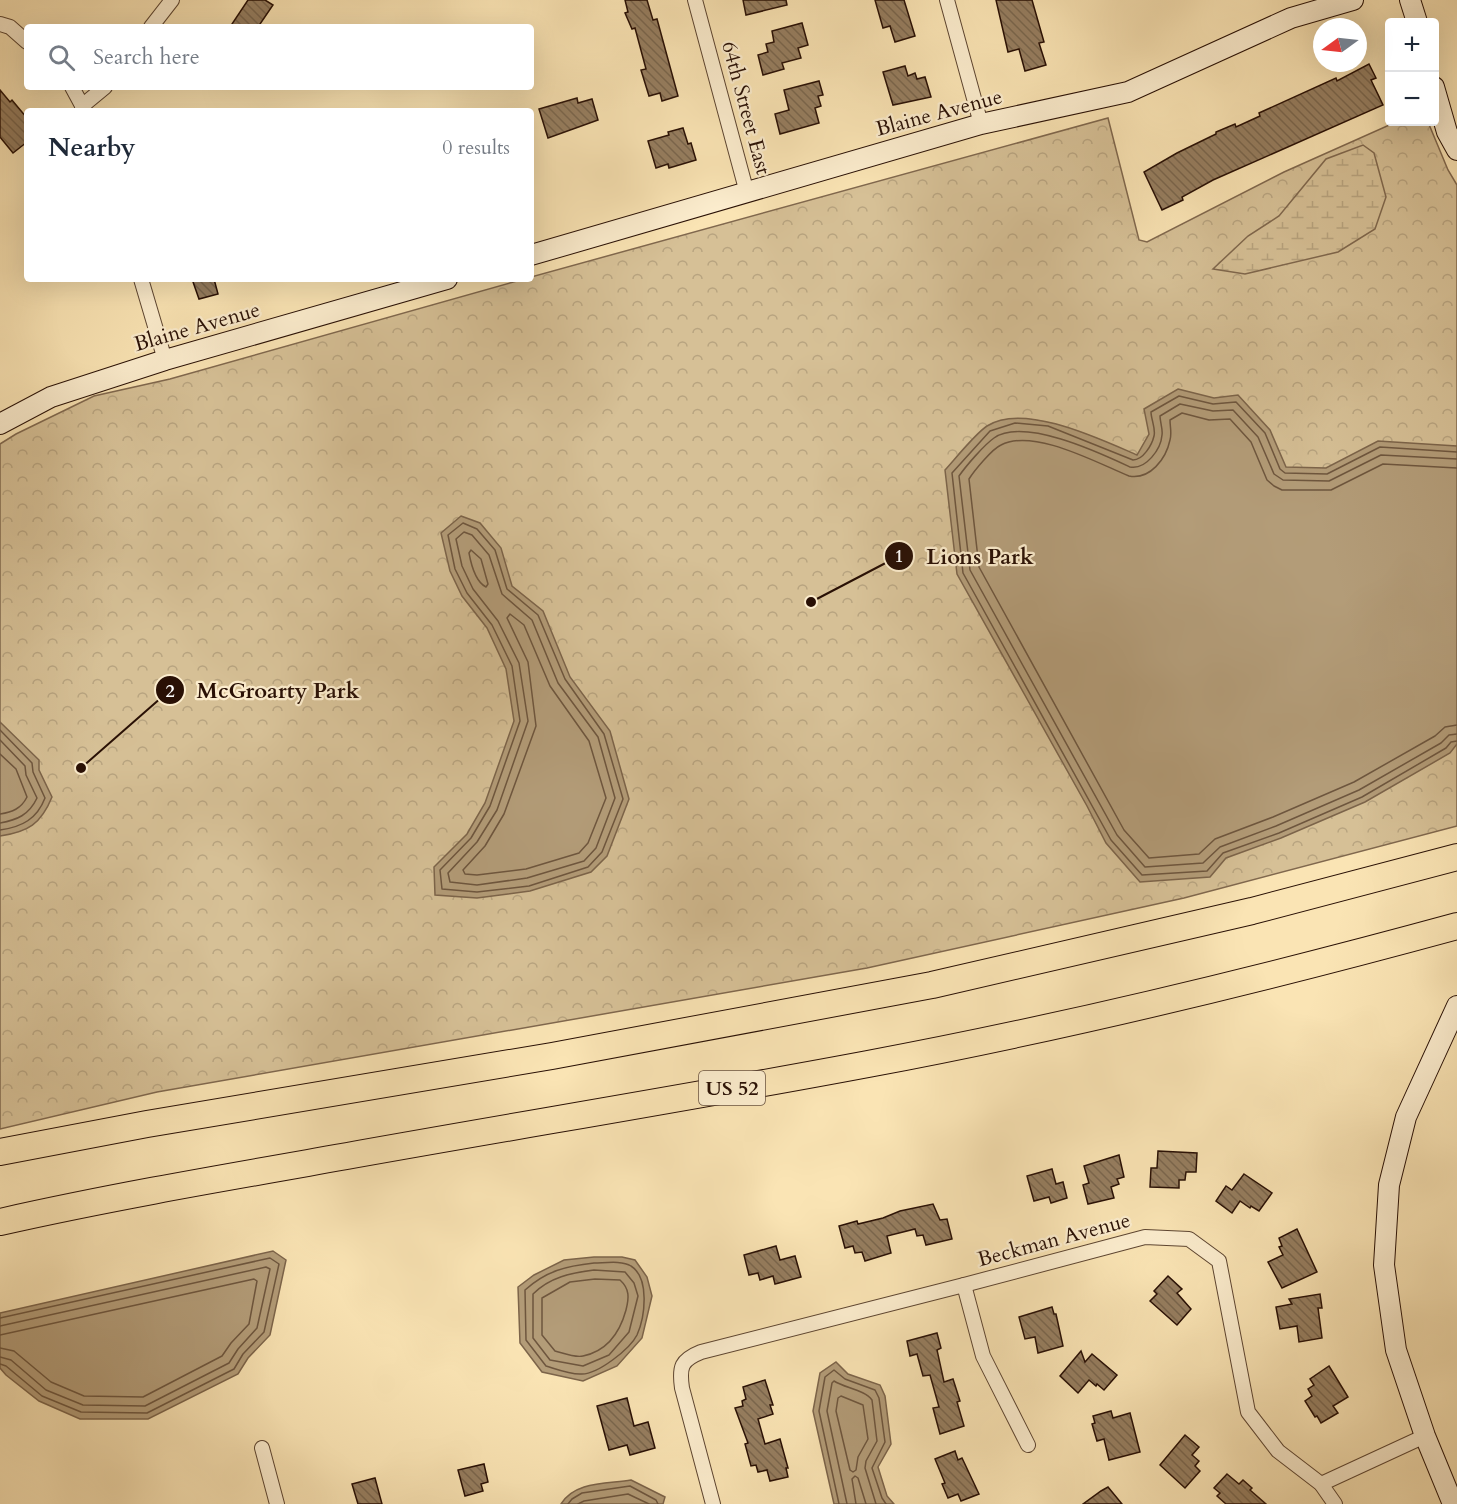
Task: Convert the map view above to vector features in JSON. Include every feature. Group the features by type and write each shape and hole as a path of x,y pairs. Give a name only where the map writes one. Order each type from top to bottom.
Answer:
{"highway":[{"path":"0,1152 147,1124 552,1056 932,985 1252,911 1457,857"},
{"name":"US 52","path":"0,1222 190,1184 870,1064 1022,1033 1217,988 1457,926"}],"street":[{"path":"153,24 172,0"},
{"name":"64th Street East","path":"695,0 747,193"},
{"path":"947,0 981,124"},
{"name":"Blaine Avenue","path":"534,254 981,124 1128,92 1291,18 1353,0"},
{"path":"1410,0 1416,18"},
{"path":"0,24 10,27 24,39"},
{"path":"74,90 83,108"},
{"path":"85,108 102,90"},
{"path":"1439,99 1457,150"},
{"path":"142,282 165,360"},
{"name":"Blaine Avenue","path":"0,424 51,397 165,360 437,282"},
{"path":"1454,1013 1406,1117 1389,1185 1384,1265 1396,1350 1425,1436 1454,1504"},
{"name":"Beckman Avenue","path":"712,1504 682,1388 680,1374 683,1363 701,1352 1144,1237 1189,1239 1219,1261 1248,1412 1278,1451 1321,1484 1335,1504"},
{"path":"964,1285 983,1356 1028,1445"},
{"path":"1321,1484 1425,1436"},
{"path":"262,1448 277,1504"}],"green space":[{"path":"1108,118 1139,240 1147,242 1284,172 1387,126 1430,126 1448,170 1457,185 1457,826 1184,898 867,968 157,1092 0,1129 0,444 94,396 170,379 513,282 534,282 534,276"},
{"path":"1363,145 1374,153 1386,197 1375,229 1338,252 1245,274 1213,269 1248,236 1279,216 1326,159"}],"water":[{"path":"1178,389 1214,398 1238,395 1270,430 1286,467 1326,468 1378,441 1457,446 1457,744 1450,753 1365,802 1281,838 1226,858 1210,877 1140,882 1106,843 957,574 945,470 982,429 1002,420 1020,418 1041,420 1083,432 1137,455 1149,434 1144,409"},
{"path":"461,516 480,523 501,548 512,586 543,611 570,677 610,731 629,799 607,856 591,872 530,891 477,898 435,895 434,867 467,834 485,803 514,721 506,669 487,628 462,596 450,571 441,533"},
{"path":"0,722 39,760 39,770 52,797 43,814 32,825 18,832 0,836"},
{"path":"273,1251 286,1260 270,1335 248,1358 238,1374 148,1419 80,1419 39,1401 0,1368 0,1313"},
{"path":"622,1257 635,1260 647,1277 652,1296 642,1338 617,1366 583,1381 542,1372 520,1343 518,1287 534,1275 564,1260"},
{"path":"836,1362 848,1374 880,1385 885,1396 891,1444 878,1467 887,1496 894,1504 834,1504 813,1411 820,1373"},
{"path":"631,1480 665,1497 663,1504 561,1504 574,1491 583,1487"}],"building":[{"path":"248,0 265,0 273,5 260,24 232,24"},
{"path":"625,0 647,0 653,20 657,19 678,96 662,101 660,93 649,96 641,70 646,69 635,28 632,29 625,13 628,12"},
{"path":"743,0 786,0 787,5 746,15"},
{"path":"875,0 904,0 915,36 895,42 890,26 883,28"},
{"path":"996,0 1032,0 1044,42 1039,43 1046,65 1025,71 1019,49 1008,52"},
{"path":"802,23 808,45 798,48 801,58 782,63 784,69 763,75 758,55 768,52 766,44 774,42 772,31"},
{"path":"1369,64 1376,78 1371,80 1383,105 1213,180 1182,197 1183,200 1162,210 1144,172 1216,132 1235,124 1236,127 1260,116 1259,113 1336,78 1337,81 1354,72 1367,72"},
{"path":"905,66 908,76 915,73 917,79 925,77 931,97 893,105 883,72"},
{"path":"819,81 823,95 818,96 821,106 815,108 819,123 780,134 775,114 789,110 784,90"},
{"path":"0,90 24,114 24,144 13,153 0,137"},
{"path":"577,98 578,103 592,99 598,120 548,138 539,109"},
{"path":"683,128 696,160 669,168 668,164 656,168 648,141"},
{"path":"193,282 215,282 218,294 199,299"},
{"path":"1158,1151 1197,1153 1196,1172 1186,1172 1185,1180 1179,1180 1179,1188 1150,1187 1151,1168 1157,1168"},
{"path":"1119,1155 1124,1177 1117,1179 1119,1184 1111,1187 1114,1198 1088,1204 1083,1185 1089,1183 1084,1166"},
{"path":"1052,1169 1056,1184 1063,1182 1067,1198 1051,1203 1049,1197 1034,1201 1027,1176"},
{"path":"1244,1174 1272,1193 1259,1211 1240,1201 1232,1213 1216,1201 1226,1186 1232,1190"},
{"path":"933,1204 940,1220 947,1219 952,1239 926,1245 923,1235 917,1236 915,1229 887,1236 891,1253 865,1261 862,1252 855,1253 853,1246 845,1248 839,1226 857,1221 858,1224"},
{"path":"1297,1229 1317,1272 1282,1288 1268,1262 1283,1255 1279,1247 1282,1246 1279,1238"},
{"path":"776,1246 780,1260 795,1256 801,1277 775,1284 773,1276 760,1280 758,1273 749,1275 744,1255"},
{"path":"1168,1276 1182,1289 1177,1293 1191,1309 1177,1325 1150,1301 1157,1294 1154,1291"},
{"path":"1320,1294 1322,1308 1318,1308 1322,1338 1299,1342 1297,1326 1280,1329 1276,1307 1292,1304 1289,1299"},
{"path":"1052,1307 1056,1314 1063,1346 1038,1353 1035,1337 1025,1339 1019,1317"},
{"path":"937,1333 941,1348 937,1350 944,1382 953,1379 960,1401 957,1402 964,1426 940,1434 933,1408 939,1407 930,1375 923,1376 917,1354 910,1356 907,1341"},
{"path":"1081,1351 1085,1362 1092,1354 1117,1375 1104,1390 1089,1380 1078,1393 1060,1376"},
{"path":"1329,1366 1348,1397 1333,1406 1338,1413 1321,1423 1305,1401 1312,1396 1308,1389 1314,1385 1310,1379"},
{"path":"765,1380 773,1405 770,1405 773,1414 758,1419 765,1444 780,1439 788,1468 786,1468 788,1477 770,1481 767,1470 758,1472 756,1465 751,1466 745,1444 748,1443 735,1408 743,1406 742,1401 746,1399 743,1387"},
{"path":"627,1398 634,1426 648,1422 655,1448 630,1455 627,1445 609,1450 597,1406"},
{"path":"1111,1411 1113,1418 1130,1413 1140,1452 1109,1460 1104,1439 1097,1441 1092,1424 1095,1423 1093,1416"},
{"path":"1185,1435 1199,1447 1192,1455 1199,1461 1195,1466 1200,1471 1185,1488 1160,1465"},
{"path":"955,1451 958,1460 962,1458 979,1494 961,1501 958,1494 948,1498 942,1484 945,1483 935,1459"},
{"path":"484,1464 488,1482 481,1484 483,1491 465,1496 458,1470"},
{"path":"1227,1474 1239,1484 1243,1480 1252,1488 1250,1490 1266,1504 1226,1504 1217,1496 1220,1493 1214,1488"},
{"path":"375,1478 382,1504 358,1504 352,1484"},
{"path":"1108,1487 1122,1504 1083,1504 1101,1491"}],"place":[{"name":"Lions Park","path":"811,602"},
{"name":"McGroarty Park","path":"81,768"}]}
